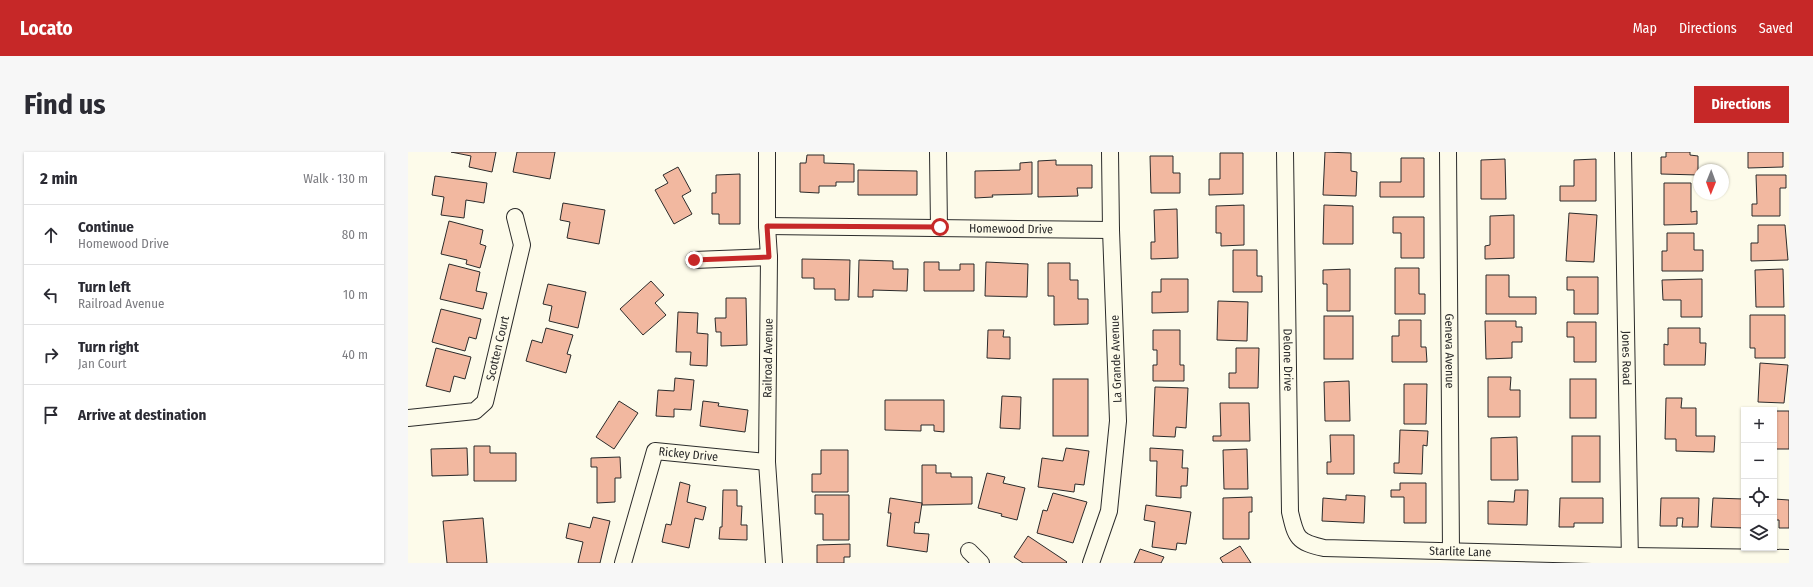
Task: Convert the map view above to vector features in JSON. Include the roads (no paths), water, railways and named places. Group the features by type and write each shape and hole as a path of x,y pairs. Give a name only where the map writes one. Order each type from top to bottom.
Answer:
{"street":[{"name":"Railroad Avenue","path":"767,152 767,226 769,257 767,462 774,563"},
{"path":"938,152 940,227"},
{"name":"La Grande Avenue","path":"1091,563 1109,511 1118,421 1111,230 1110,152"},
{"name":"Delone Drive","path":"1285,152 1290,512 1294,530 1304,543 1324,548"},
{"name":"Geneva Avenue","path":"1448,152 1451,551"},
{"name":"Jones Road","path":"1623,152 1630,560"},
{"name":"Scotten Court","path":"408,418 475,411 485,402 522,245 515,217"},
{"name":"Homewood Drive","path":"767,226 1111,230"},
{"path":"694,260 769,257"},
{"name":"Rickey Drive","path":"623,563 655,451 767,462"},
{"name":"Starlite Lane","path":"1324,548 1451,551 1630,560 1789,558"},
{"path":"969,552 981,563"}]}
